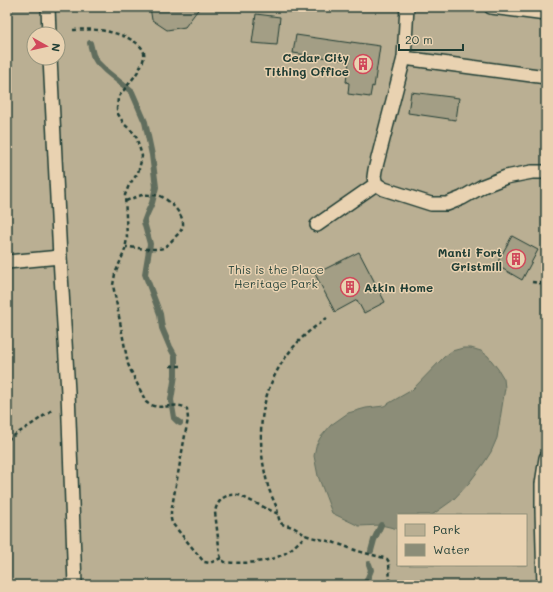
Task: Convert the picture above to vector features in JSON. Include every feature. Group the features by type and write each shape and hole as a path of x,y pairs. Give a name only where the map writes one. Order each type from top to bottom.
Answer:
{"lane":[{"path":"48,7 49,26"},
{"path":"407,7 404,58 375,170 374,178 376,184 384,189 431,204 446,204 462,198 483,186 506,178 532,172 546,172"},
{"path":"491,7 546,14"},
{"path":"404,58 546,77"},
{"path":"50,66 68,392 75,585"},
{"path":"317,225 376,184"},
{"path":"7,262 60,257"},
{"path":"544,585 542,484 546,458"}],"path":[{"path":"73,30 97,30 121,35 141,46 144,53 142,64 131,82 122,91 117,102 118,114 124,124 136,136 142,161 138,173 126,189 126,247 115,274 113,285 128,364 146,402 154,406 183,406 187,410 188,415 186,429 171,519 175,528 204,562 210,563 221,558"},
{"path":"126,201 137,196 148,194 161,196 171,203 181,215 183,225 179,234 163,248 126,247"},
{"path":"532,282 546,284"},
{"path":"327,318 304,336 288,353 281,363 269,388 265,399 262,423 261,454 264,471 280,521 284,525 292,527 317,539 387,559 389,562 390,585"},
{"path":"170,366 183,366"},
{"path":"7,440 52,410 68,392"},
{"path":"278,514 239,495 222,498 216,512 220,555 222,560 225,562 243,563 272,559 286,552 306,535"}],"green space":[{"name":"This is the Place Heritage Park","path":"7,7 546,7 546,585 7,585"}],"water":[{"path":"463,348 471,348 481,351 488,356 504,379 505,388 497,438 484,463 469,483 453,500 433,514 397,514 397,529 381,525 359,526 332,513 318,476 314,456 316,446 320,438 331,425 348,413 366,408 384,406 412,390 444,357 452,351"}],"building":[{"path":"150,7 200,7 185,27 167,30 152,20"},
{"path":"256,14 280,17 277,45 252,43"},
{"path":"296,35 380,46 374,87 372,86 370,97 348,94 349,83 346,82 349,61 293,53"},
{"path":"411,92 459,98 456,120 408,113"},
{"name":"Manti Fort Gristmill","path":"512,236 538,250 522,280 496,265"},
{"name":"Atkin Home","path":"359,252 385,302 364,313 357,300 335,312 315,274"}],"waterway":[{"path":"90,43 93,55 97,62 132,92 145,122 152,155 156,187 152,203 144,222 150,244 145,274 160,314 162,328 175,356 175,375 171,400 174,418 180,423"},
{"path":"371,551 381,525"},
{"path":"365,585 371,570 369,564"}],"place":[{"name":"Cedar City Tithing Office","path":"363,64"},
{"name":"Manti Fort Gristmill","path":"516,259"},
{"name":"Atkin Home","path":"350,287"}]}
